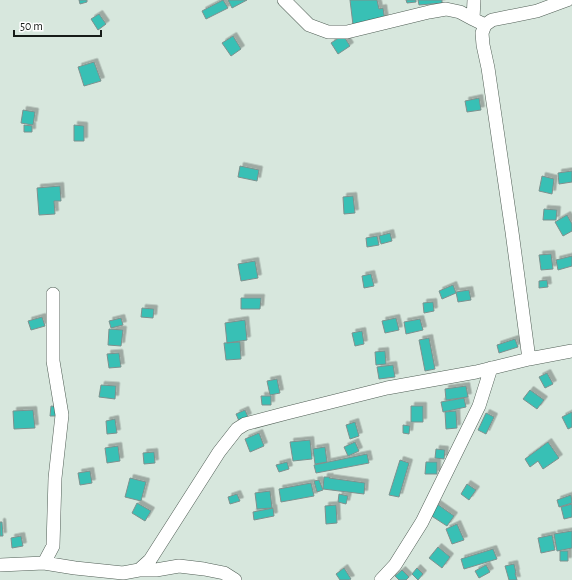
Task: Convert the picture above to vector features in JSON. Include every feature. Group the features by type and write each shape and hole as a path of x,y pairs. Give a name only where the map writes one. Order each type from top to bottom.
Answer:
{"street":[{"path":"284,0 308,25 328,32 347,32 446,9 460,12 479,22 537,11 567,0"},
{"path":"474,0 488,68 529,359"},
{"path":"44,564 54,546 55,478 62,415 53,361 53,294"},
{"path":"139,570 150,560 219,452 237,429 246,424 387,388 572,351"},
{"path":"381,580 395,565 422,522 479,406 491,368"},
{"path":"0,565 44,564 124,573 179,566 224,573 235,580"}],"building":[{"path":"79,0 87,0 87,2 80,4"},
{"path":"223,0 228,8 206,19 202,11"},
{"path":"228,0 247,0 232,8"},
{"path":"350,0 377,0 379,9 383,8 385,21 353,25"},
{"path":"406,0 416,0 416,2 407,3"},
{"path":"418,0 442,0 442,3 419,5"},
{"path":"99,14 106,24 98,30 91,19"},
{"path":"343,35 350,46 338,54 331,43"},
{"path":"233,36 241,49 231,56 222,43"},
{"path":"94,62 101,81 84,86 78,67"},
{"path":"479,98 481,110 467,112 465,101"},
{"path":"23,110 35,112 33,125 21,123"},
{"path":"24,125 32,126 32,132 24,132"},
{"path":"74,125 84,126 84,141 74,141"},
{"path":"240,166 259,170 257,181 238,177"},
{"path":"572,171 572,182 559,184 558,173"},
{"path":"542,176 554,179 552,194 539,191"},
{"path":"60,186 61,201 54,201 55,214 39,215 37,188"},
{"path":"353,196 355,213 344,214 343,197"},
{"path":"544,209 557,210 556,220 543,220"},
{"path":"567,215 572,224 572,231 563,236 555,222"},
{"path":"390,233 392,241 381,244 379,236"},
{"path":"377,236 379,245 367,247 366,238"},
{"path":"551,254 553,269 541,270 539,255"},
{"path":"572,256 572,266 558,270 556,260"},
{"path":"255,261 258,278 241,281 238,264"},
{"path":"371,274 374,286 364,288 362,276"},
{"path":"547,280 548,287 539,288 539,281"},
{"path":"453,285 456,293 442,299 439,291"},
{"path":"469,290 471,300 458,302 456,292"},
{"path":"241,298 261,298 260,309 241,309"},
{"path":"433,302 434,311 424,313 423,303"},
{"path":"142,308 154,309 153,318 141,317"},
{"path":"42,317 45,326 31,330 28,321"},
{"path":"121,318 123,325 111,328 109,321"},
{"path":"396,318 399,330 385,333 382,321"},
{"path":"420,319 423,330 406,334 404,322"},
{"path":"245,320 247,340 227,343 225,323"},
{"path":"109,329 123,330 121,346 108,345"},
{"path":"362,331 364,344 355,346 352,333"},
{"path":"429,338 435,369 425,371 419,340"},
{"path":"515,339 518,347 499,353 497,345"},
{"path":"240,342 241,359 226,360 224,343"},
{"path":"385,351 386,364 376,365 375,352"},
{"path":"119,353 121,367 109,368 107,354"},
{"path":"393,365 395,377 379,379 377,367"},
{"path":"547,373 553,384 545,388 539,377"},
{"path":"277,379 280,393 270,395 267,381"},
{"path":"101,385 116,386 115,399 99,397"},
{"path":"466,386 468,397 446,400 445,389"},
{"path":"530,390 544,400 537,409 523,399"},
{"path":"261,396 271,396 271,405 262,405"},
{"path":"464,398 466,407 443,412 441,402"},
{"path":"51,406 58,407 58,416 50,416"},
{"path":"411,406 423,406 423,422 411,422"},
{"path":"33,410 35,428 14,429 13,411"},
{"path":"245,410 248,417 239,421 236,414"},
{"path":"456,411 457,428 446,429 445,412"},
{"path":"572,412 572,427 568,429 562,417"},
{"path":"486,413 494,417 486,434 478,430"},
{"path":"115,419 117,433 107,434 106,421"},
{"path":"355,422 359,436 350,439 346,425"},
{"path":"403,425 410,426 409,434 403,433"},
{"path":"259,433 264,446 250,452 245,439"},
{"path":"310,440 312,459 293,461 290,442"},
{"path":"355,442 359,451 348,456 344,447"},
{"path":"548,442 559,458 543,469 538,461 530,467 525,459"},
{"path":"118,446 120,461 107,463 105,448"},
{"path":"325,447 327,462 315,464 313,449"},
{"path":"436,449 445,450 444,459 435,458"},
{"path":"154,452 155,463 144,464 143,453"},
{"path":"367,454 369,463 316,473 314,465"},
{"path":"400,460 409,463 399,497 389,495"},
{"path":"287,462 289,469 279,472 276,465"},
{"path":"426,462 437,462 437,474 425,474"},
{"path":"90,471 92,483 80,485 78,473"},
{"path":"324,477 365,483 364,494 323,489"},
{"path":"130,478 146,482 141,501 125,497"},
{"path":"319,480 323,490 317,492 314,481"},
{"path":"311,483 314,496 281,502 279,489"},
{"path":"467,484 476,490 469,500 461,494"},
{"path":"270,491 272,508 257,509 255,493"},
{"path":"237,494 240,501 230,504 228,497"},
{"path":"339,494 348,496 346,504 338,502"},
{"path":"571,495 572,503 559,507 557,500"},
{"path":"137,503 151,511 145,521 132,513"},
{"path":"437,504 454,516 447,526 430,515"},
{"path":"572,504 572,517 564,519 561,507"},
{"path":"336,505 337,523 326,524 325,506"},
{"path":"273,508 274,516 254,520 253,512"},
{"path":"0,522 2,522 3,536 0,536"},
{"path":"457,524 464,540 452,544 446,529"},
{"path":"572,531 572,548 557,551 554,534"},
{"path":"552,535 555,550 541,553 538,538"},
{"path":"21,536 23,546 12,548 11,538"},
{"path":"438,547 450,557 442,568 429,558"},
{"path":"493,549 497,559 464,569 461,559"},
{"path":"560,551 568,551 568,561 560,561"},
{"path":"514,564 517,580 509,580 505,566"},
{"path":"486,565 490,572 479,578 475,571"},
{"path":"344,568 351,579 340,580 336,574"},
{"path":"417,568 423,574 418,580 412,574"},
{"path":"402,570 409,577 406,580 399,580 395,576"}]}
